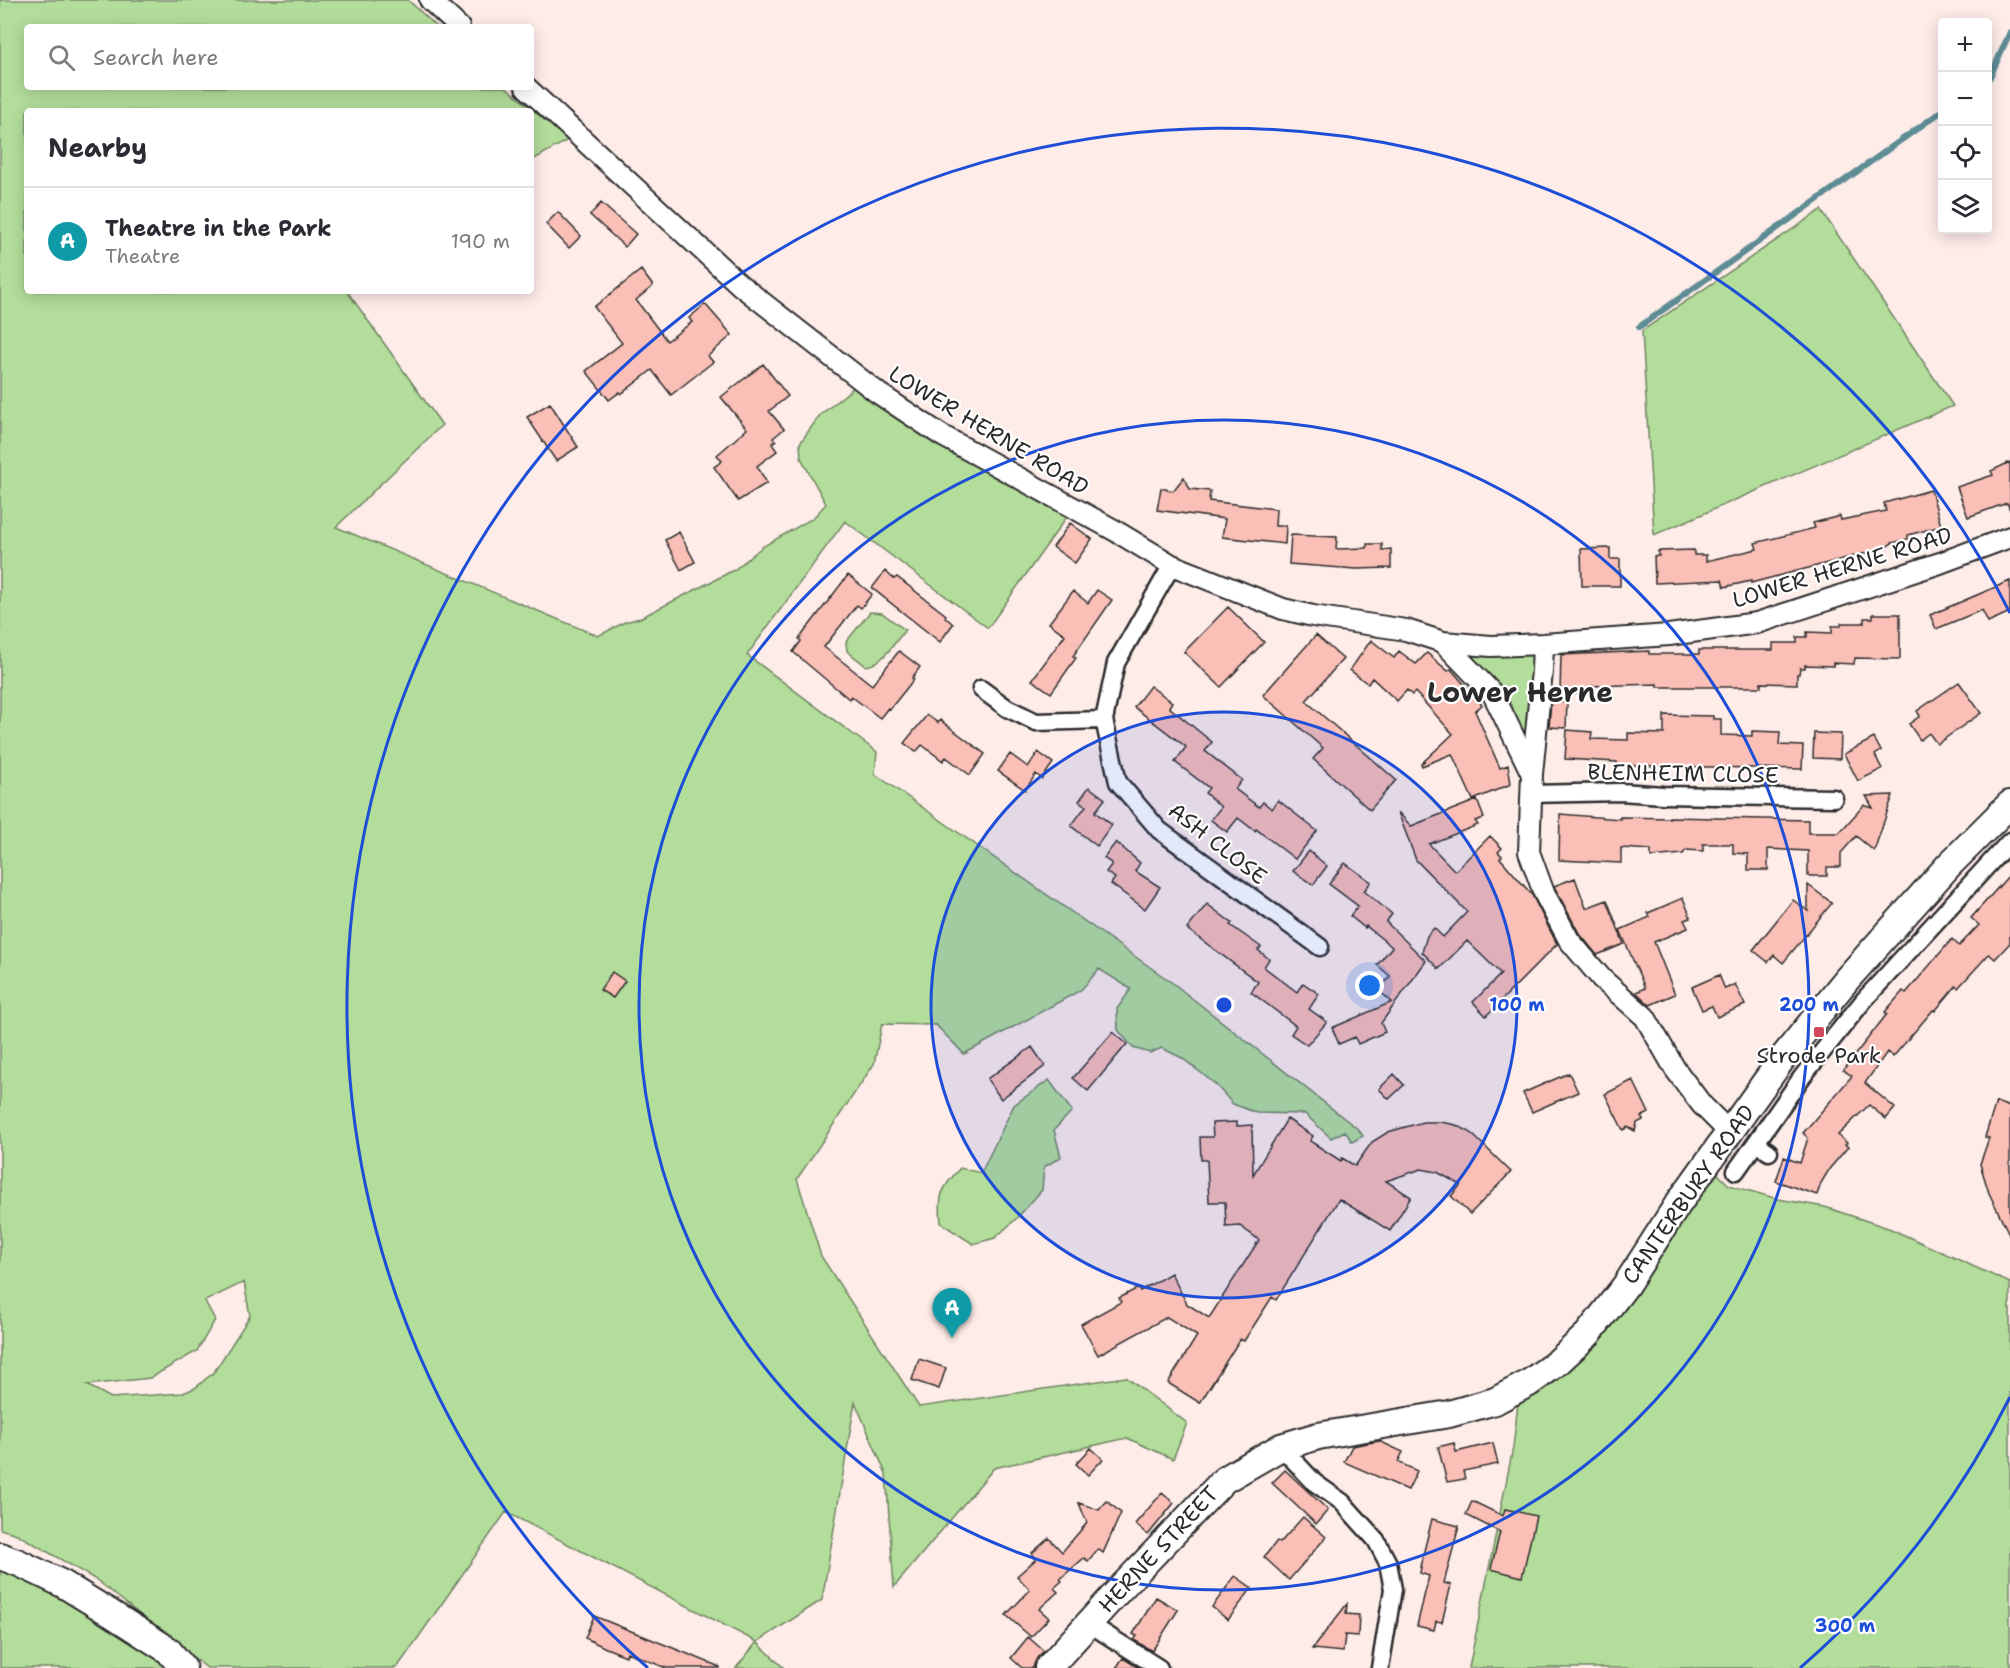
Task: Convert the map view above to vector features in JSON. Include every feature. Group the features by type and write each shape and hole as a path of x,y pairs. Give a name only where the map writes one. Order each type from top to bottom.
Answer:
{"main road":[{"name":"CANTERBURY ROAD","path":"1281,1447 1318,1436 1449,1414 1495,1401 1529,1383 1558,1362 1588,1334 1626,1285 1678,1204 1782,1059 1846,979 2010,804"},
{"name":"HERNE STREET","path":"1048,1668 1224,1480 1281,1447"},
{"path":"0,1556 63,1584 168,1650 183,1668"}],"street":[{"path":"430,0 456,24"},
{"name":"LOWER HERNE ROAD","path":"529,90 740,285 878,393 941,435 1172,565 1283,609 1313,616 1406,630 1443,642 1491,646 1669,635 1757,623 1940,563 2010,537"},
{"name":"ASH CLOSE","path":"1172,565 1116,663 1104,720 1118,782 1159,830 1320,947"},
{"name":"LOWER HERNE ROAD","path":"1443,642 1492,694 1532,774"},
{"name":"LOWER HERNE ROAD","path":"1543,644 1532,774 1529,852 1544,893 1569,940 1602,979 1645,1017 1675,1069 1702,1105 1730,1133"},
{"path":"981,689 1007,708 1036,722 1104,720"},
{"name":"BLENHEIM CLOSE","path":"1531,794 1621,792 1834,798"},
{"path":"1987,826 2008,846"},
{"name":"CANTERBURY ROAD","path":"1736,1172 1763,1148 1803,1077 1864,1000 2008,846"},
{"path":"1281,1447 1315,1483 1342,1502 1376,1540 1388,1563 1393,1589 1380,1668"},
{"path":"1088,1623 1159,1668"}],"green space":[{"path":"0,0 408,0 434,24 24,24 24,90 510,90 531,108 24,108 24,294 349,294 442,425 336,527 598,636 625,622 640,618 734,570 762,547 813,518 826,504 801,458 800,443 820,415 858,384 1078,501 988,628 845,521 747,655 877,752 875,774 1174,984 1359,1130 1363,1136 1352,1142 1345,1131 1331,1138 1305,1114 1257,1113 1233,1104 1215,1084 1182,1058 1162,1048 1150,1053 1133,1048 1118,1030 1117,1009 1131,989 1099,969 1081,990 964,1054 936,1025 882,1024 874,1064 797,1179 821,1256 919,1407 1126,1377 1187,1423 1173,1459 1127,1438 994,1468 894,1587 886,1474 855,1402 822,1600 757,1642 506,1512 397,1668 207,1668 98,1581 17,1534 0,1529","holes":["244,1282 250,1316 214,1372 195,1388 183,1393 111,1398 87,1385 150,1378 197,1351 215,1320 205,1301"]},
{"path":"534,111 568,140 534,159"},
{"path":"1821,210 1953,406 1654,535 1642,331"},
{"path":"870,612 882,613 905,630 883,657 866,666 847,651 846,642"},
{"path":"1443,642 1543,644 1532,774 1493,694"},
{"path":"1049,1080 1072,1111 1054,1130 1061,1157 1044,1167 1042,1190 1017,1218 995,1238 973,1244 941,1223 942,1193 960,1168 981,1173 1014,1105"},
{"path":"1708,1164 1729,1185 1778,1199 1825,1207 1891,1229 2010,1283 2010,1668 1469,1668 1513,1448 1518,1403 1529,1383 1558,1362"},
{"path":"0,1556 183,1668 0,1668"},
{"path":"757,1642 784,1668 736,1668"}],"building":[{"path":"601,203 636,234 625,247 590,215"},
{"path":"558,212 581,236 569,248 546,224"},
{"path":"641,270 653,286 636,300 667,341 692,322 689,318 705,304 732,335 708,356 713,362 671,395 652,370 621,394 620,392 609,400 586,371 622,343 594,307"},
{"path":"763,364 788,396 769,411 784,429 773,438 776,441 772,444 777,451 757,466 767,483 738,501 714,467 722,461 717,455 747,429 721,397"},
{"path":"550,403 578,447 556,461 527,417"},
{"path":"2010,462 2010,510 2007,503 1968,517 1957,487 1993,475 1991,471"},
{"path":"1184,477 1190,489 1210,491 1209,501 1276,509 1275,526 1286,526 1285,544 1222,537 1225,519 1157,510 1161,488 1173,491"},
{"path":"1931,490 1941,526 1908,535 1908,539 1892,543 1885,548 1751,583 1751,581 1724,587 1722,580 1655,583 1654,556 1659,556 1658,551 1694,550 1694,555 1706,555 1706,561 1757,549 1755,543 1815,528 1813,523 1840,516 1841,520 1886,511 1884,503"},
{"path":"1070,523 1092,539 1075,563 1053,547"},
{"path":"679,532 695,562 681,570 665,540"},
{"path":"1291,535 1337,537 1336,549 1367,548 1367,544 1382,544 1382,550 1391,549 1391,568 1356,569 1289,564"},
{"path":"1610,548 1610,559 1620,559 1620,586 1582,586 1581,549"},
{"path":"885,571 894,579 897,577 946,615 945,617 953,624 940,642 872,588"},
{"path":"848,575 872,594 861,608 857,605 824,647 872,685 899,651 920,667 912,678 914,679 880,718 851,696 849,699 793,652 801,641 799,639"},
{"path":"2010,581 2010,612 1988,622 1982,610 1936,629 1930,615"},
{"path":"1097,590 1112,600 1073,656 1076,658 1051,693 1032,680 1065,635 1049,623 1073,591 1088,603"},
{"path":"1228,607 1264,642 1221,687 1184,652"},
{"path":"1873,614 1900,614 1900,659 1855,658 1854,664 1805,665 1805,668 1800,668 1797,674 1797,684 1761,683 1761,687 1658,687 1658,684 1589,686 1588,694 1560,693 1561,655 1649,651 1649,654 1699,654 1699,650 1773,650 1773,643 1797,643 1797,637 1807,637 1807,632 1832,633 1832,626 1841,626 1841,623 1864,623 1864,618 1873,618"},
{"path":"1316,635 1343,659 1306,701 1396,780 1370,810 1313,759 1323,748 1263,695"},
{"path":"1371,640 1394,658 1399,651 1416,664 1427,653 1448,671 1451,669 1482,705 1475,711 1500,768 1508,765 1511,784 1473,800 1452,754 1422,766 1421,764 1453,734 1415,692 1412,695 1407,690 1397,701 1372,678 1368,684 1350,670"},
{"path":"1959,682 1981,713 1937,744 1929,733 1920,740 1909,724 1920,716 1917,711"},
{"path":"1150,686 1172,702 1169,707 1212,742 1205,751 1242,780 1235,789 1259,807 1263,802 1272,809 1278,800 1317,831 1295,859 1238,818 1227,832 1211,820 1221,807 1205,793 1209,788 1175,762 1186,747 1134,707"},
{"path":"1551,701 1567,702 1566,728 1549,727"},
{"path":"927,715 938,723 940,720 985,754 970,775 946,757 943,761 922,745 916,752 904,743"},
{"path":"1664,715 1713,716 1713,719 1721,719 1721,735 1752,736 1752,731 1780,732 1779,745 1803,746 1802,769 1617,765 1617,762 1565,759 1567,730 1592,732 1591,739 1628,740 1628,733 1664,734"},
{"path":"1814,733 1841,734 1840,759 1813,758"},
{"path":"1874,738 1881,751 1875,755 1882,769 1858,781 1844,754"},
{"path":"1038,752 1053,763 1042,779 1036,774 1025,790 998,771 1010,754 1028,767"},
{"path":"1089,787 1105,799 1095,812 1112,825 1097,846 1071,826 1086,806 1079,801"},
{"path":"1893,795 1874,851 1856,836 1841,853 1841,867 1827,867 1827,876 1808,876 1808,851 1768,849 1768,870 1748,870 1748,854 1733,853 1733,844 1703,844 1703,851 1686,850 1683,854 1651,857 1651,850 1621,848 1621,863 1559,860 1560,814 1620,819 1620,817 1669,817 1808,820 1808,833 1839,833 1864,805 1873,808 1866,796"},
{"path":"1477,800 1484,818 1475,821 1478,825 1429,844 1455,871 1490,836 1502,848 1498,852 1502,856 1500,858 1532,895 1557,944 1486,1016 1473,1002 1501,974 1467,941 1439,969 1422,952 1427,936 1434,928 1443,937 1467,912 1416,860 1398,812 1411,826"},
{"path":"1116,842 1140,863 1135,871 1160,887 1145,909 1111,884 1115,878 1106,872 1112,864 1104,858"},
{"path":"1309,851 1327,866 1313,885 1293,871"},
{"path":"1345,863 1371,882 1364,891 1392,914 1386,922 1426,961 1381,1023 1385,1032 1358,1044 1355,1037 1339,1044 1332,1028 1392,1002 1379,991 1390,976 1377,965 1392,947 1350,916 1358,906 1329,884"},
{"path":"2010,874 2010,943 1995,959 1989,954 1958,988 1956,986 1893,1057 1887,1052 1865,1083 1895,1108 1886,1119 1869,1105 1838,1135 1848,1147 1830,1168 1817,1195 1776,1181 1784,1157 1800,1163 1808,1138 1803,1133 1852,1076 1843,1070 1887,1014 1885,1012 1903,991 1906,993 1952,939 1959,946 1979,925 1971,918"},
{"path":"1575,878 1586,908 1607,900 1624,944 1597,955 1579,933 1554,886"},
{"path":"1808,885 1832,903 1783,963 1774,955 1768,962 1753,950 1793,900 1808,911"},
{"path":"1683,898 1691,918 1684,920 1688,928 1654,942 1675,994 1650,1005 1636,992 1645,988 1620,930 1650,917 1648,913"},
{"path":"1207,904 1232,923 1230,925 1261,947 1258,950 1269,959 1264,967 1297,992 1303,983 1319,994 1309,1009 1327,1022 1307,1045 1291,1034 1296,1026 1251,992 1258,982 1187,929"},
{"path":"612,972 625,981 613,998 600,990"},
{"path":"1719,975 1725,989 1735,984 1745,1005 1717,1017 1712,1006 1702,1010 1692,987"},
{"path":"1113,1032 1127,1044 1088,1091 1073,1078"},
{"path":"1032,1047 1045,1066 1001,1099 987,1079"},
{"path":"1569,1073 1578,1092 1532,1112 1523,1093"},
{"path":"1394,1074 1404,1085 1389,1099 1379,1089"},
{"path":"1633,1080 1649,1113 1641,1117 1643,1120 1637,1123 1635,1131 1628,1127 1623,1130 1605,1094"},
{"path":"1996,1102 2010,1107 2010,1236 1989,1193 1980,1164 1989,1138 1985,1137"},
{"path":"1287,1119 1313,1136 1310,1141 1341,1161 1342,1158 1355,1166 1372,1142 1388,1132 1423,1122 1456,1125 1470,1132 1511,1172 1470,1214 1451,1196 1461,1185 1437,1172 1421,1169 1386,1181 1411,1197 1390,1231 1339,1199 1276,1300 1272,1297 1244,1341 1240,1339 1200,1403 1168,1383 1197,1336 1167,1317 1098,1355 1081,1324 1121,1302 1119,1298 1138,1288 1140,1291 1171,1273 1187,1304 1209,1318 1259,1240 1240,1226 1226,1227 1225,1202 1209,1202 1207,1160 1201,1160 1200,1137 1213,1137 1212,1123 1237,1122 1237,1126 1252,1125 1253,1175"},
{"path":"919,1359 946,1368 939,1389 912,1380"},
{"path":"1379,1441 1403,1452 1398,1462 1417,1471 1408,1490 1344,1462 1352,1446"},
{"path":"1454,1443 1456,1452 1493,1443 1498,1464 1463,1471 1465,1479 1447,1482 1438,1447"},
{"path":"1091,1448 1103,1459 1088,1475 1076,1464"},
{"path":"1285,1470 1328,1510 1316,1524 1272,1483"},
{"path":"1162,1493 1174,1503 1148,1535 1135,1524"},
{"path":"1107,1501 1121,1513 1103,1553 1098,1549 1088,1561 1084,1558 1060,1579 1062,1581 1054,1588 1058,1592 1039,1609 1049,1618 1031,1637 1006,1615 1030,1590 1017,1576 1036,1559 1032,1553 1049,1538 1062,1552 1087,1523 1079,1503 1099,1510"},
{"path":"1472,1501 1503,1516 1505,1509 1536,1516 1522,1577 1491,1569 1500,1532 1466,1515"},
{"path":"1303,1517 1326,1537 1289,1580 1264,1557 1277,1541 1280,1543"},
{"path":"1432,1519 1459,1526 1444,1583 1451,1585 1442,1622 1436,1621 1434,1630 1417,1626 1429,1576 1420,1573 1420,1567"},
{"path":"1235,1576 1252,1588 1228,1620 1212,1607"},
{"path":"1156,1597 1178,1610 1152,1651 1134,1640 1137,1636 1133,1634"},
{"path":"1347,1604 1346,1614 1359,1615 1358,1636 1345,1635 1343,1652 1312,1649"},
{"path":"594,1616 720,1668 666,1668 627,1652 626,1656 606,1648 585,1638"},
{"path":"1028,1637 1044,1651 1037,1658 1033,1668 1022,1668 1011,1658"},
{"path":"1123,1658 1139,1668 1116,1668"}],"waterway":[{"path":"1992,72 2010,32"},
{"path":"1639,327 1938,114"}],"place":[{"name":"Strode Park","path":"1819,1032"},
{"name":"Theatre in the Park","path":"952,1338"}],"district":[{"name":"Lower Herne","path":"1520,692"}]}
